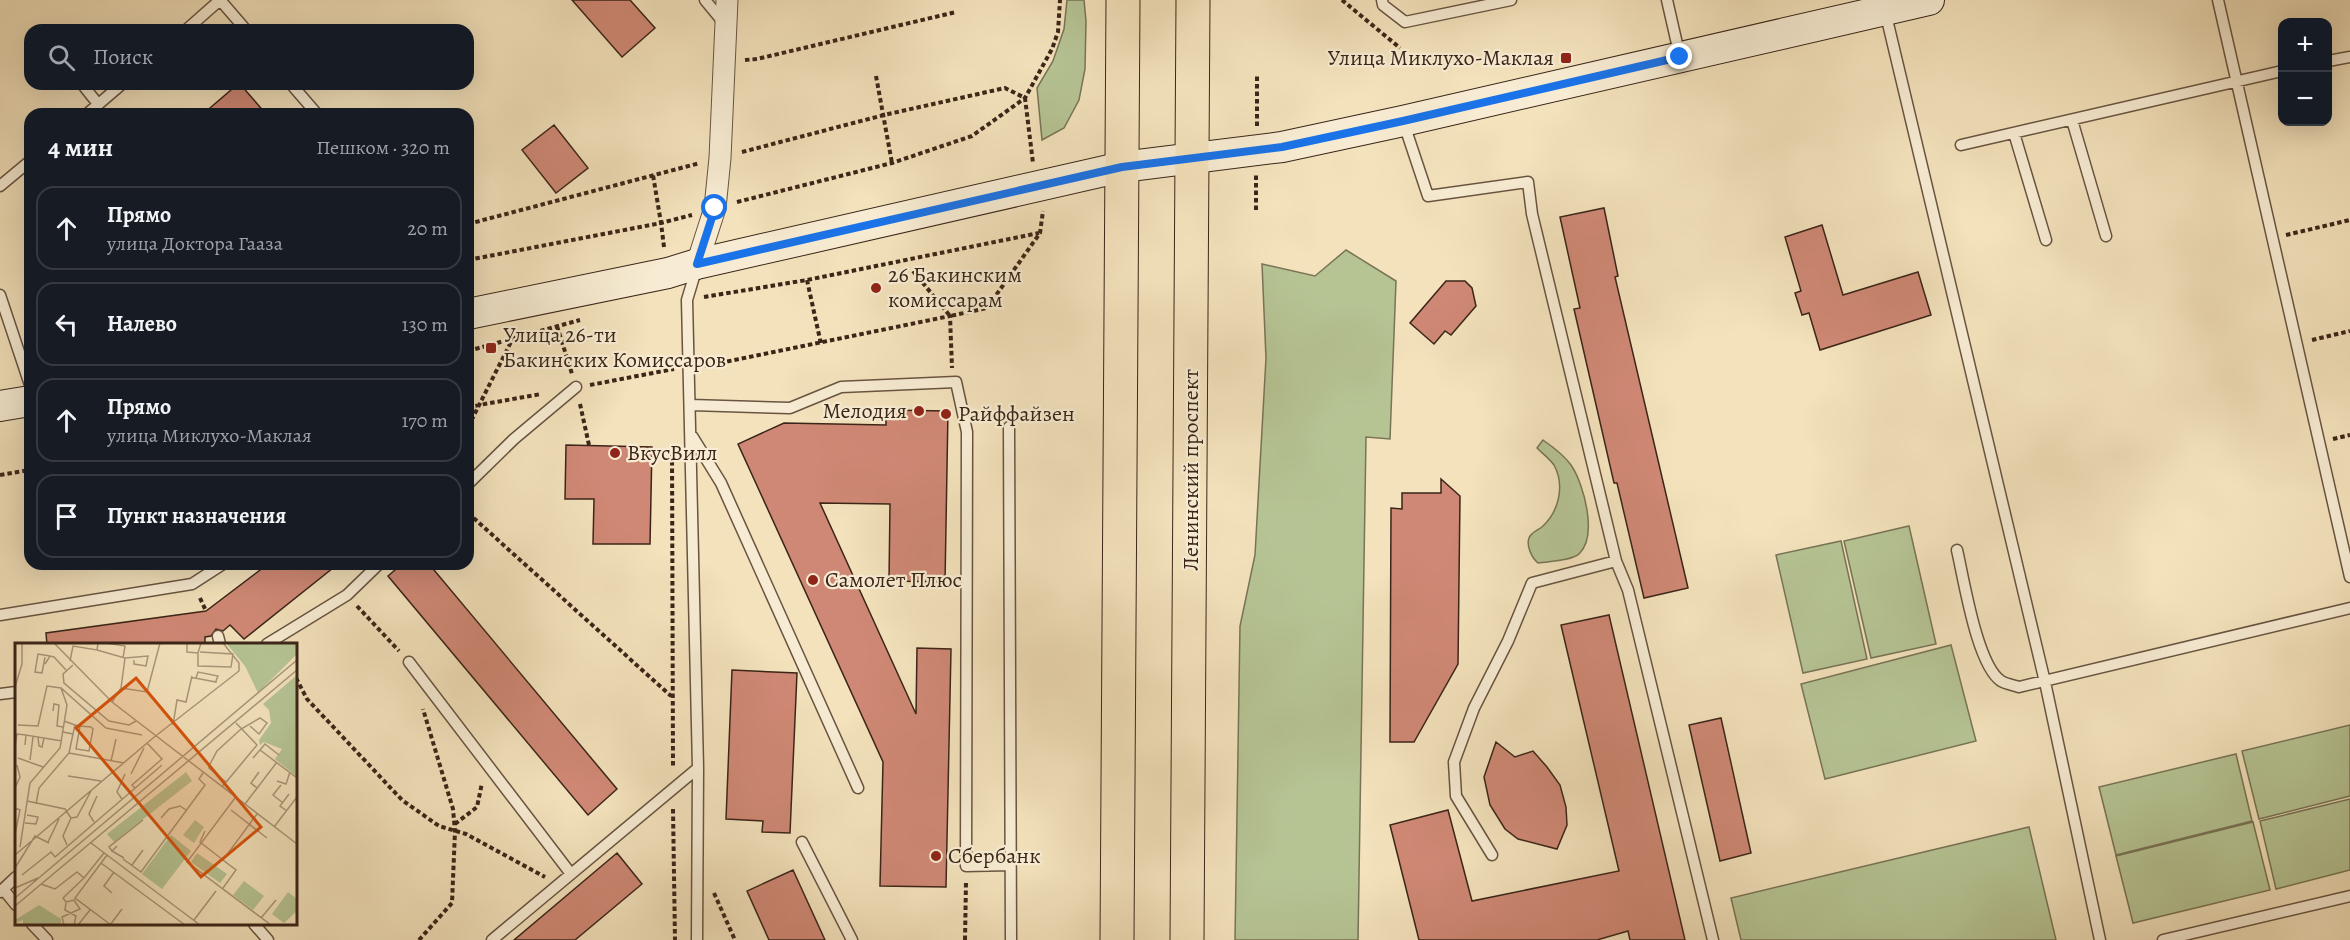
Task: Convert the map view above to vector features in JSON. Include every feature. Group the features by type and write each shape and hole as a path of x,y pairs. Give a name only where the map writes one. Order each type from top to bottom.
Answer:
{"main road":[{"path":"1117,940 1123,0"},
{"name":"Ленинский проспект","path":"1187,940 1193,0"},
{"path":"474,313 668,273 697,264 1122,167 1282,147 1403,121 1929,0"},
{"path":"0,406 24,402"}],"street":[{"path":"697,264 715,208 720,158 727,0"}],"lane":[{"path":"193,24 221,0 241,24"},
{"path":"705,0 726,26"},
{"path":"1382,0 1383,5 1405,22 1511,0"},
{"path":"1667,0 1680,57"},
{"path":"2218,0 2350,577"},
{"path":"1885,10 2045,682 2100,940"},
{"path":"2332,60 2350,57"},
{"path":"1961,145 2278,72"},
{"path":"87,90 98,104"},
{"path":"94,108 116,90"},
{"path":"296,90 312,108"},
{"path":"2072,120 2106,236"},
{"path":"1403,121 1428,196 1528,182 1532,214 1616,561 1628,590 1713,940"},
{"path":"2014,133 2046,240"},
{"path":"0,186 24,166"},
{"path":"697,264 687,300 698,768 697,940"},
{"path":"0,295 24,367"},
{"path":"691,405 790,408 841,387 956,382 968,432 966,866 1010,865"},
{"path":"474,478 514,439 576,387"},
{"path":"1009,427 1011,940"},
{"path":"691,436 721,483 858,788"},
{"path":"1957,550 1982,652 1989,669 2001,681 2019,687 2350,608"},
{"path":"1492,855 1456,796 1454,762 1474,708 1508,641 1532,583 1616,561"},
{"path":"0,615 192,584 214,570"},
{"path":"270,643 347,595 373,570"},
{"path":"409,662 571,874"},
{"path":"0,694 15,692"},
{"path":"492,940 698,768"},
{"path":"802,842 852,940"},
{"path":"15,878 1,890 15,904"},
{"path":"2163,940 2350,896"},
{"path":"33,925 47,940"},
{"path":"255,925 268,940"}],"path":[{"path":"1342,0 1400,48"},
{"path":"739,60 757,59 956,12"},
{"path":"876,76 892,163"},
{"path":"474,222 884,115 1005,88 1025,98 1044,215 1040,233 987,308 821,344 689,369 671,369 474,406"},
{"path":"474,259 661,224 653,175"},
{"path":"2272,238 2350,220"},
{"path":"687,300 807,280 1040,233"},
{"path":"913,271 950,316 951,363 956,382"},
{"path":"807,280 821,344"},
{"path":"474,350 591,317"},
{"path":"2296,343 2350,331"},
{"path":"474,413 512,340"},
{"path":"0,475 24,471"},
{"path":"474,518 672,696"},
{"path":"347,595 409,662"},
{"path":"297,680 307,699 402,800 439,826 466,834 559,884"},
{"path":"419,940 452,903 455,831 453,809 423,707"},
{"path":"454,824 477,807 486,763"},
{"path":"965,940 966,866"}],"green space":[{"path":"1067,0 1084,0 1085,69 1079,100 1064,128 1042,140 1037,88 1053,61 1064,29"},
{"path":"1346,250 1396,281 1390,439 1366,437 1358,940 1235,940 1240,626 1255,555 1266,358 1262,264 1315,276"},
{"path":"1543,440 1565,458 1576,474 1587,510 1588,535 1585,546 1579,554 1565,559 1538,563 1530,552 1529,538 1549,520 1560,489 1554,465 1537,448"},
{"path":"1909,526 1936,644 1871,658 1844,541"},
{"path":"1841,541 1867,659 1803,673 1776,555"},
{"path":"1951,645 1976,741 1825,779 1801,684"},
{"path":"2350,725 2350,796 2259,819 2242,751"},
{"path":"2236,754 2252,821 2116,855 2099,787"},
{"path":"2350,799 2350,870 2276,889 2260,821"},
{"path":"2253,822 2270,890 2133,923 2116,856"},
{"path":"2029,827 2056,940 1741,940 1731,898"}],"building":[{"path":"572,0 630,0 655,28 622,57"},
{"path":"231,90 245,90 261,108 210,108"},
{"path":"554,125 588,168 556,193 522,150"},
{"path":"1604,208 1618,276 1615,277 1688,588 1644,598 1617,483 1614,483 1574,309 1580,308 1560,217"},
{"path":"1822,225 1843,295 1918,272 1931,315 1820,350 1809,313 1802,315 1795,293 1801,291 1785,237"},
{"path":"1446,281 1465,281 1472,288 1476,306 1451,335 1445,331 1434,344 1410,323"},
{"path":"886,410 948,411 945,582 889,581 890,504 820,503 916,714 917,648 951,649 946,887 880,886 883,762 738,444 784,423 886,425"},
{"path":"566,445 652,447 650,544 593,544 594,499 565,499"},
{"path":"1441,479 1460,496 1458,664 1414,742 1390,742 1391,508 1402,509 1402,493 1441,493"},
{"path":"260,570 330,570 244,639 230,625 223,631 216,629 211,636 205,637 205,643 47,643 46,633 206,611"},
{"path":"395,570 434,570 617,789 588,815 388,576"},
{"path":"1609,615 1685,940 1630,940 1628,931 1597,940 1419,940 1390,825 1448,810 1472,901 1619,871 1561,625"},
{"path":"732,670 797,673 790,833 762,832 763,821 726,819"},
{"path":"1721,718 1751,853 1720,861 1689,725"},
{"path":"1496,742 1515,757 1533,751 1560,785 1566,807 1567,825 1557,849 1518,839 1505,829 1490,805 1484,777"},
{"path":"617,853 642,884 575,940 514,940"},
{"path":"793,870 825,940 769,940 747,891"}],"place":[{"name":"Улица Миклухо-Маклая","path":"1566,58"},
{"name":"26 Бакинским комиссарам","path":"876,288"},
{"name":"Улица 26-ти Бакинских Комиссаров","path":"491,348"},
{"name":"Мелодия","path":"919,411"},
{"name":"Райффайзен","path":"946,414"},
{"name":"ВкусВилл","path":"615,453"},
{"name":"Самолет Плюс","path":"813,580"},
{"name":"Сбербанк","path":"936,856"}],"route":[{"path":"715,208 697,264 1025,191 1122,167 1282,147 1680,57"}]}
